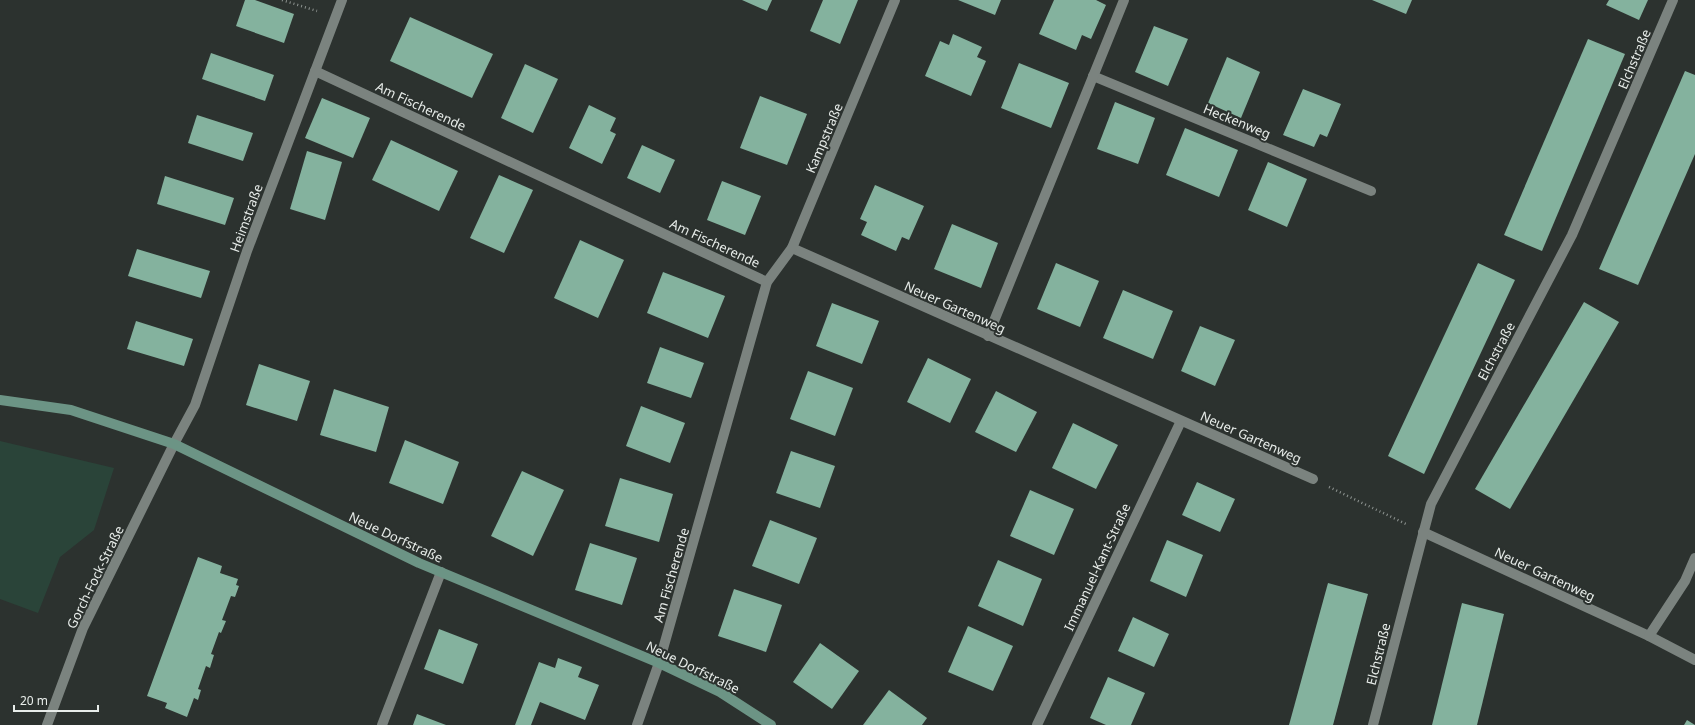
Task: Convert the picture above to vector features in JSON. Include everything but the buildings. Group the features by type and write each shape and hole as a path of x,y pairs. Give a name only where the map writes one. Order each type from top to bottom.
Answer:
{"street":[{"name":"Heimstraße","path":"174,444 195,406 247,251 342,0"},
{"name":"Kampstraße","path":"768,282 792,248 895,0"},
{"path":"988,336 1124,0"},
{"name":"Elchstraße","path":"1373,725 1431,504 1572,236 1673,0"},
{"name":"Am Fischerende","path":"314,71 768,282 659,663 637,725"},
{"name":"Heckenweg","path":"1093,76 1371,190"},
{"name":"Neuer Gartenweg","path":"792,248 1313,479"},
{"name":"Neue Dorfstraße","path":"0,400 71,410 174,444 441,572 659,663 720,692 771,725"},
{"name":"Immanuel-Kant-Straße","path":"1037,725 1181,421"},
{"name":"Gorch-Fock-Straße","path":"47,725 83,628 174,444"},
{"name":"Neuer Gartenweg","path":"1423,532 1649,636 1695,660"},
{"path":"1649,636 1684,581 1695,558"},
{"path":"382,725 441,572"}],"path":[{"path":"282,0 335,16"},
{"path":"1313,479 1423,532"}],"green space":[{"path":"0,441 114,468 94,530 60,557 38,613 0,599"}]}
